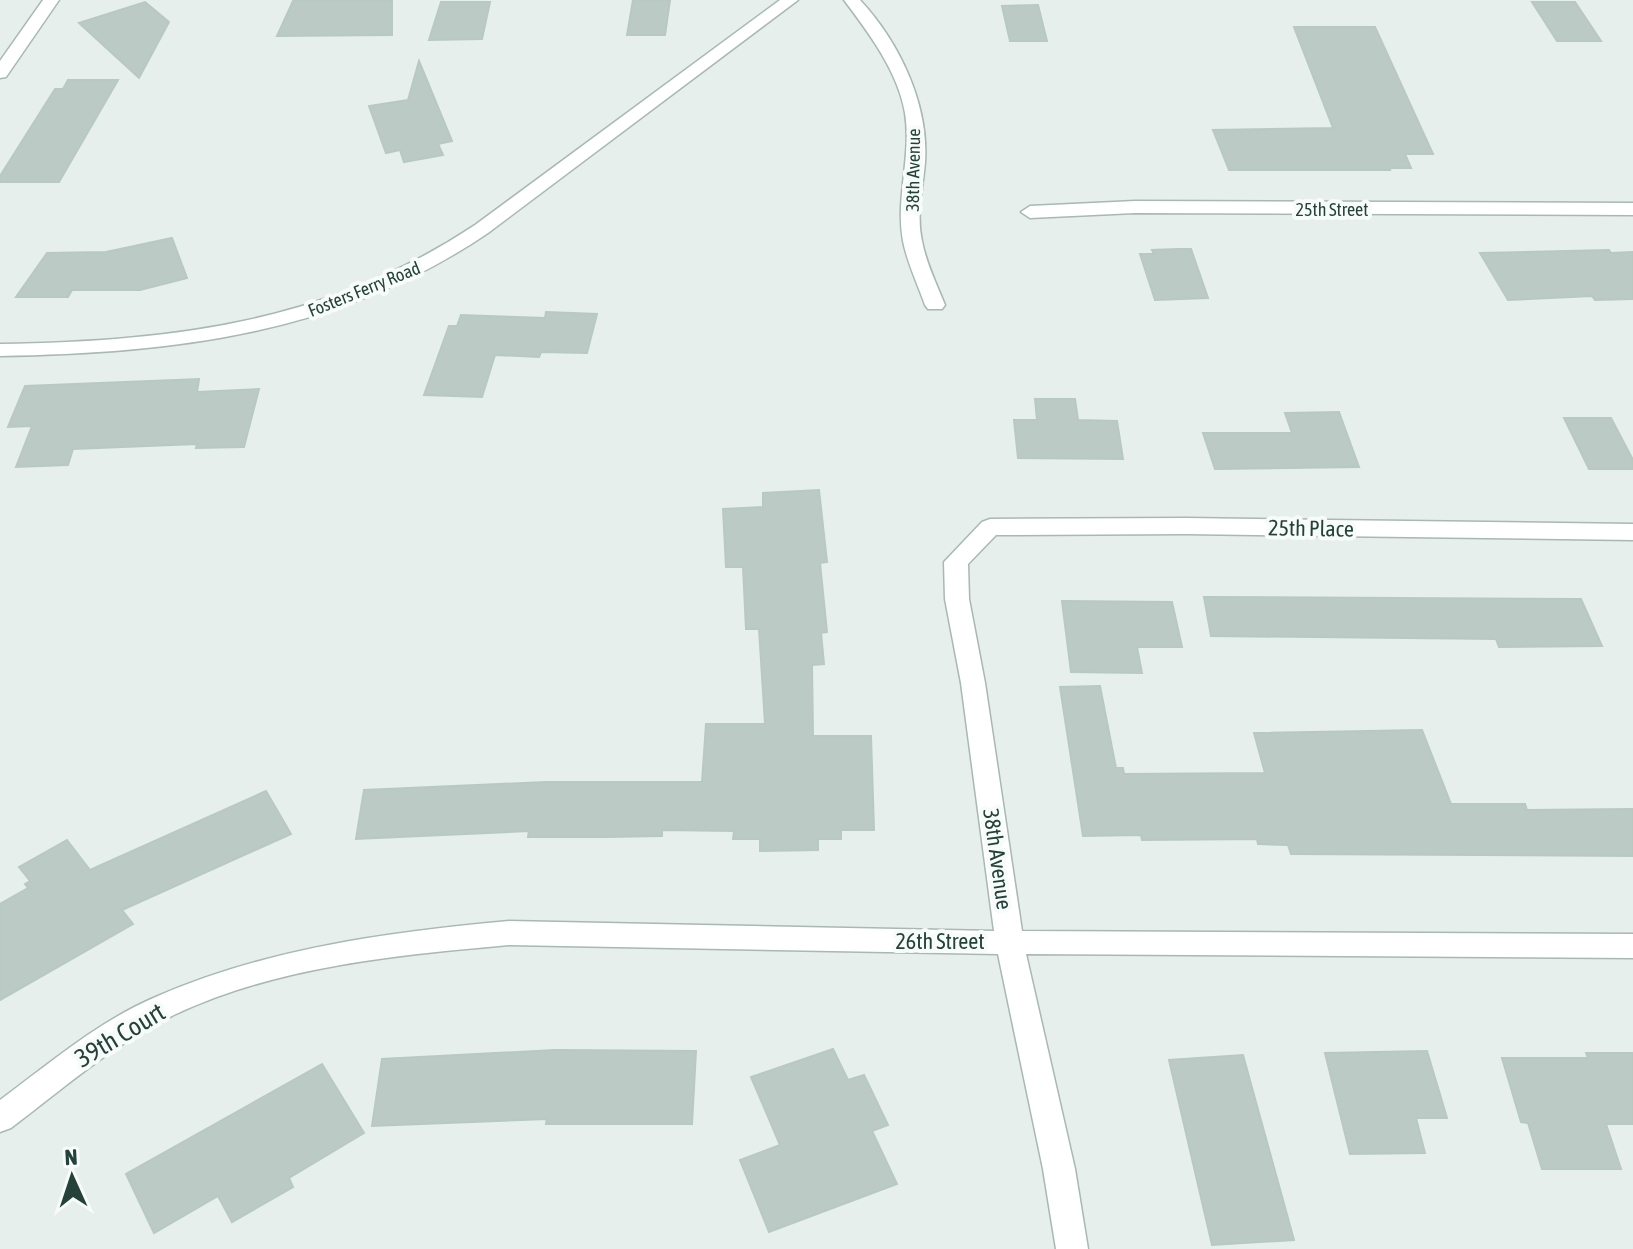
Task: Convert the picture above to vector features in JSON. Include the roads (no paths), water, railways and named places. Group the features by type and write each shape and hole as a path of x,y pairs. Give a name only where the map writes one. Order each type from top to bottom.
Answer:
{"street":[{"path":"0,73 51,0"},
{"name":"Fosters Ferry Road","path":"0,350 116,348 212,336 304,314 391,282 463,243 790,0"},
{"name":"38th Avenue","path":"852,0 868,18 899,73 913,111 916,159 911,196 912,241 935,305"},
{"name":"25th Street","path":"1030,212 1135,207 1633,209"},
{"name":"25th Place","path":"990,527 1186,526 1633,532"},
{"name":"38th Avenue","path":"990,527 956,562 957,599 973,683 1009,941 1059,1169 1072,1249"},
{"name":"26th Street","path":"252,975 305,960 374,947 509,933 888,942 1633,946"},
{"name":"39th Court","path":"0,1118 101,1042 166,1005 252,975"}]}
